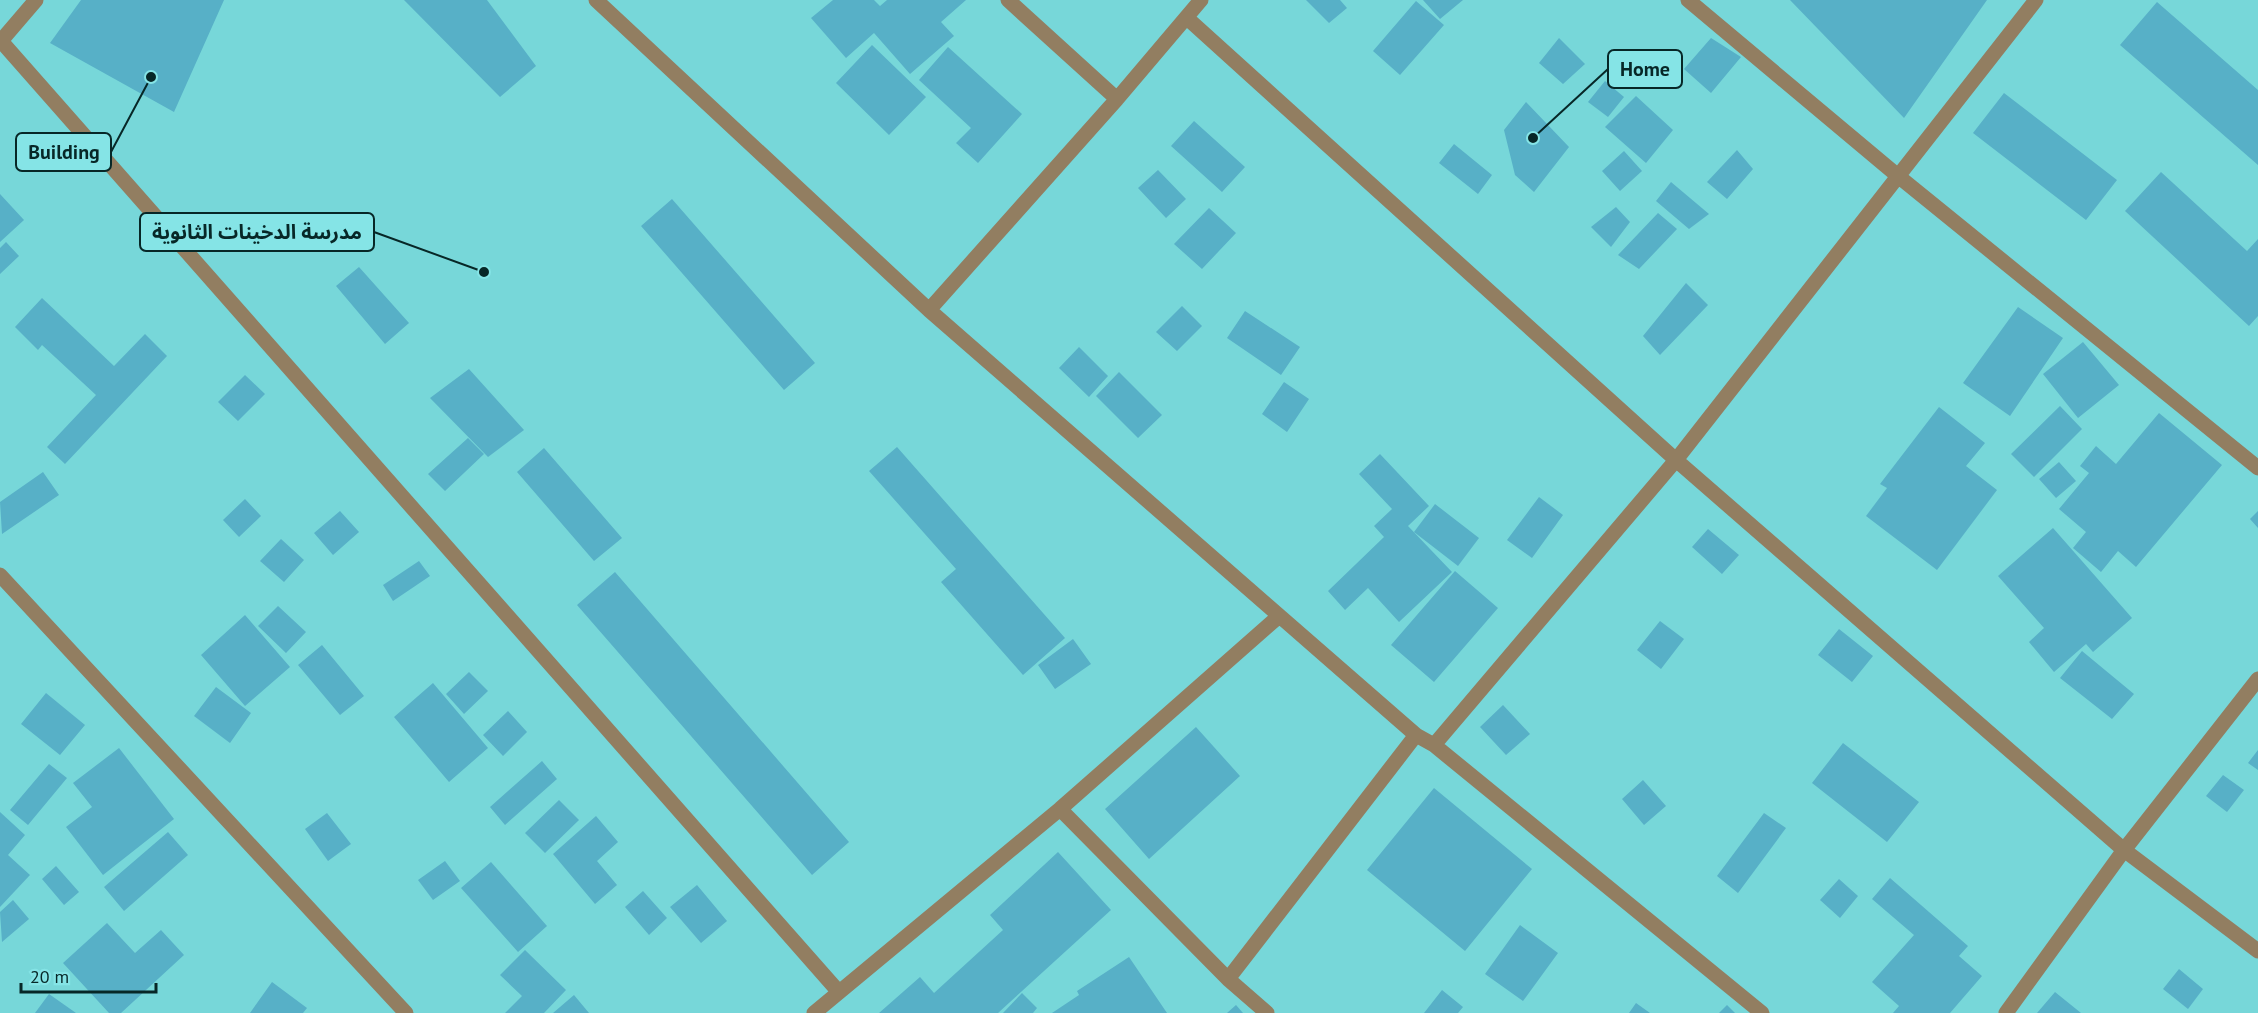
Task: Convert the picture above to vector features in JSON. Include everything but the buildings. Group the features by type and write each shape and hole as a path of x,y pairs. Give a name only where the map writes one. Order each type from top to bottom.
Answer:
{"street":[{"path":"36,0 0,42 838,991"},
{"path":"596,0 929,310 1278,617 1416,735 1434,746 1762,1013"},
{"path":"1008,0 1117,99"},
{"path":"929,310 1117,99 1201,0"},
{"path":"1688,0 1898,176 2258,468"},
{"path":"1434,746 1676,460 2036,0"},
{"path":"1187,18 1676,460 2124,850 2258,951"},
{"path":"0,575 406,1013"},
{"path":"814,1013 1060,809 1278,617"},
{"path":"2006,1013 2124,850 2258,679"},
{"path":"1228,979 1416,735"},
{"path":"1060,809 1228,979 1267,1013"}],"place":[{"name":"Building","path":"151,77"},
{"name":"Home","path":"1533,138"},
{"name":"مدرسة الدخينات الثانوية","path":"484,272"}]}
